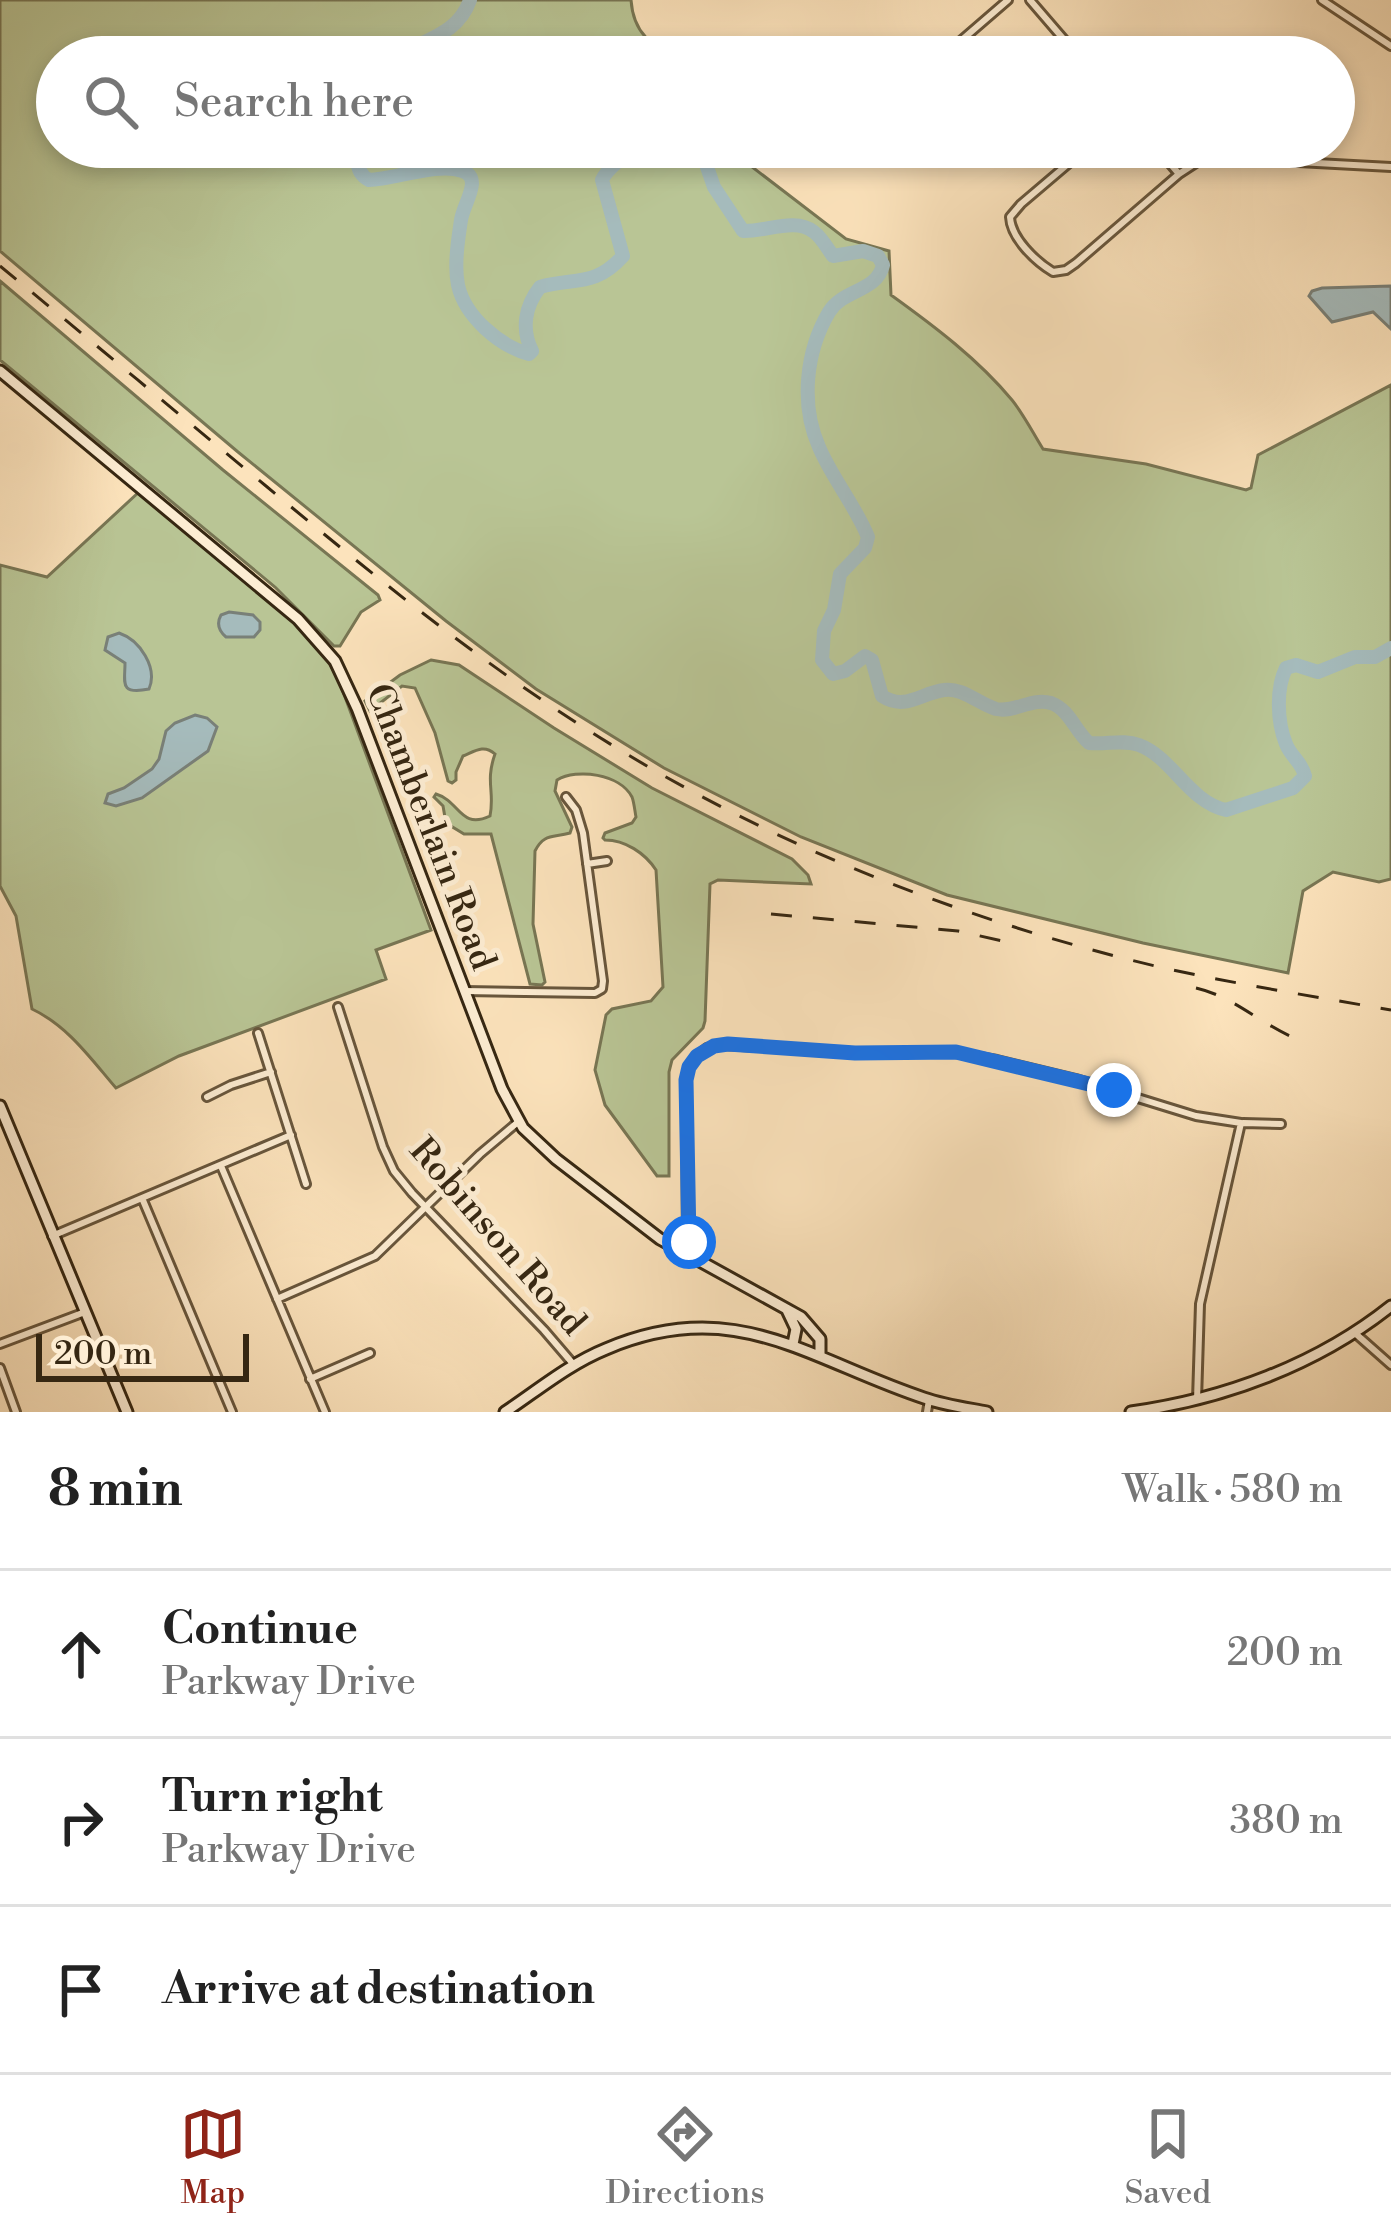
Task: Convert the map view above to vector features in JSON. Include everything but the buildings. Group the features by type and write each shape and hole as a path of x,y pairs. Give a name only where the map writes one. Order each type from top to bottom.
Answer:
{"street":[{"path":"966,36 1008,0"},
{"path":"1030,0 1058,36"},
{"path":"1322,0 1391,46"},
{"path":"1355,165 1391,167"},
{"path":"1063,168 1010,217 1013,232 1053,272 1076,263 1188,168"},
{"path":"1174,168 1179,174"},
{"name":"Chamberlain Road","path":"0,370 281,604 327,650 357,708 518,1122 542,1148 660,1239 801,1317 821,1342 820,1355"},
{"path":"464,991 595,993 602,989 580,821 566,796"},
{"path":"587,864 608,861"},
{"name":"Robinson Road","path":"338,1007 388,1159 403,1182 574,1365"},
{"path":"258,1033 307,1184"},
{"path":"687,1254 686,1080 692,1061 714,1046 956,1052 1076,1079 1183,1113 1281,1124"},
{"path":"208,1097 271,1072"},
{"path":"0,1106 127,1412"},
{"path":"277,1299 375,1256 518,1122"},
{"path":"1197,1400 1200,1304 1241,1123"},
{"path":"52,1236 291,1135"},
{"path":"220,1166 325,1412"},
{"path":"142,1198 232,1412"},
{"path":"784,1306 796,1329 794,1344"},
{"path":"1131,1412 1197,1400 1279,1372 1356,1334 1391,1306"},
{"path":"0,1345 85,1312"},
{"path":"505,1412 574,1365 627,1341 679,1330 743,1331 794,1344 928,1406 987,1412"},
{"path":"1356,1334 1391,1365"},
{"path":"310,1378 370,1353"},
{"path":"0,1368 16,1412"}],"green space":[{"path":"0,0 631,0 635,21 645,36 36,36 36,168 754,168 846,239 889,251 891,295 985,371 1016,406 1043,449 1146,464 1246,490 1251,488 1258,455 1391,385 1391,879 1379,882 1333,872 1303,891 1288,973 947,895 801,837 664,768 536,689 238,452 0,251"},
{"path":"0,281 378,595 380,600 361,612 340,646 334,646 275,587 0,360"},
{"path":"139,492 320,648 338,678 431,930 376,950 386,979 179,1056 116,1088 68,1034 32,1009 16,916 0,886 0,565 47,577"},
{"path":"431,660 459,665 652,788 792,859 808,875 811,884 718,880 710,884 705,1021 672,1060 669,1072 669,1176 657,1176 605,1105 595,1070 606,1015 612,1009 651,1001 663,987 656,870 634,849 603,838 632,823 636,817 632,797 618,783 598,775 575,774 557,780 555,791 572,827 570,833 546,839 535,851 533,924 545,982 530,984 491,834 464,834 446,823 443,806 434,797 444,798 466,817 490,816 495,754 483,749 463,756 452,783 415,688 402,686 370,711 365,701 400,675"}],"shaded area":[{"path":"1391,286 1391,329 1373,312 1332,322 1309,296 1322,288"},
{"path":"229,612 253,615 260,630 254,637 226,637 219,621"},
{"path":"119,633 145,656 151,672 149,689 128,689 125,663 105,650 108,637"},
{"path":"195,715 217,727 208,751 142,798 116,806 105,803 108,794 152,769 166,731"}],"waterway":[{"path":"436,36 457,21 470,0"},
{"path":"359,168 369,180 441,168"},
{"path":"441,168 462,171 472,182 457,252 462,297 485,328 529,354 526,318 540,287 593,277 623,256 602,180 611,168"},
{"path":"707,168 743,231 798,226 817,234 833,256 863,251 878,256 883,265 874,280 829,312 815,344 808,378 809,413 819,447 868,537 865,548 840,574 834,610 824,631 822,660 833,674 865,656 872,660 882,696 890,700 951,690 996,709 1051,703 1089,743 1139,745 1161,759 1201,798 1226,810 1293,788 1305,776 1288,749 1281,726 1279,695 1286,668 1296,665 1318,672 1391,648"}],"railway":[{"path":"0,266 470,649 599,737 733,813 874,877 1019,929 1168,969 1391,1010"},
{"path":"771,914 958,931 1016,944"},
{"path":"1196,988 1308,1043"}],"route":[{"path":"689,1242 686,1080 692,1061 714,1046 956,1052 1114,1090"}]}
